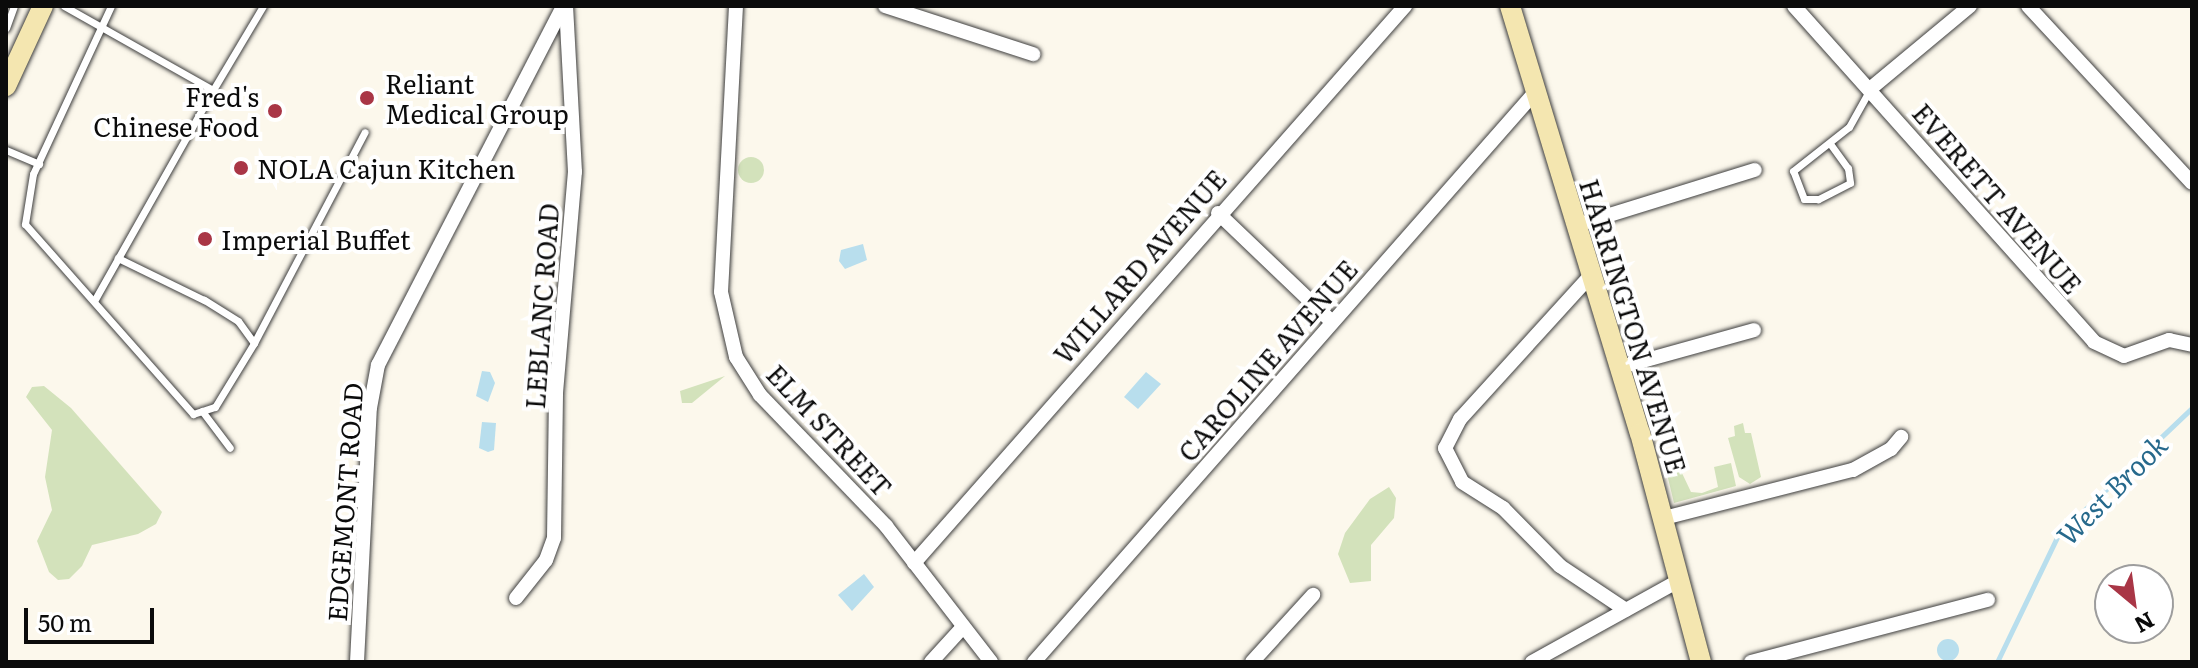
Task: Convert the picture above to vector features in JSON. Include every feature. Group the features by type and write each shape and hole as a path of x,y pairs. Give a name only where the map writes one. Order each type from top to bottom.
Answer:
{"main road":[{"path":"6,86 43,6"},
{"name":"HARRINGTON AVENUE","path":"1510,6 1621,367 1701,662"}],"street":[{"name":"LEBLANC ROAD","path":"516,598 546,560 554,538 556,393 575,172 565,6"},
{"name":"EDGEMONT ROAD","path":"357,662 370,408 378,365 565,6"},
{"name":"ELM STREET","path":"736,6 721,292 729,338 760,395 876,514 991,662"},
{"path":"885,6 1033,54"},
{"name":"WILLARD AVENUE","path":"914,563 1218,213 1405,6"},
{"name":"EVERETT AVENUE","path":"1794,6 2094,342 2124,356 2169,340 2192,345"},
{"path":"1870,89 1970,6"},
{"path":"2028,6 2192,183"},
{"name":"CAROLINE AVENUE","path":"1034,662 1537,90"},
{"path":"1577,225 1755,170"},
{"path":"1218,213 1332,322"},
{"path":"1592,274 1460,419 1447,441 1447,460 1462,482 1503,508 1560,566 1626,610"},
{"path":"1621,367 1754,330"},
{"path":"1664,518 1853,470 1891,449 1901,437"},
{"path":"1532,662 1680,580"},
{"path":"1252,662 1313,595"},
{"path":"1751,662 1988,600"},
{"path":"931,662 962,628"}],"lane":[{"path":"6,28 14,6"},
{"path":"64,6 213,90"},
{"path":"111,6 39,164 25,224 193,414 215,407 254,343 365,132"},
{"path":"94,301 263,6"},
{"path":"1831,145 1848,168 1850,183 1818,199 1804,199 1793,171 1831,145 1849,127 1870,89"},
{"path":"6,150 39,164"},
{"path":"118,258 204,300 238,321 254,343"},
{"path":"202,411 230,448"}],"green space":[{"path":"751,157 760,161 764,170 760,179 751,183 742,179 738,170 742,161"},
{"path":"725,376 692,403 682,403 680,391"},
{"path":"44,386 71,408 162,512 156,524 138,534 92,545 82,566 69,579 58,580 49,572 37,541 52,510 45,477 52,430 26,397 32,387"},
{"path":"1743,423 1745,433 1751,433 1761,477 1750,484 1739,477 1728,438 1735,436 1734,426"},
{"path":"1731,463 1736,486 1674,503 1667,474 1681,471 1691,492 1702,493 1718,487 1714,467"},
{"path":"1389,487 1396,498 1394,518 1371,545 1371,581 1350,583 1338,554 1345,533 1370,499"}],"water":[{"path":"863,244 867,260 845,269 839,261 841,250"},
{"path":"482,371 490,372 495,383 488,402 476,396"},
{"path":"1146,372 1161,384 1138,409 1124,397"},
{"path":"482,422 496,423 494,450 488,452 479,448"},
{"path":"864,574 874,587 852,611 838,595"},
{"path":"1944,639 1952,639 1959,650 1952,661 1944,661 1937,654 1937,646"}],"waterway":[{"name":"West Brook","path":"1997,662 2058,535 2192,408"}],"place":[{"name":"Reliant Medical Group","path":"367,98"},
{"name":"Fred's Chinese Food","path":"275,111"},
{"name":"NOLA Cajun Kitchen","path":"241,168"},
{"name":"Imperial Buffet","path":"205,239"}]}
